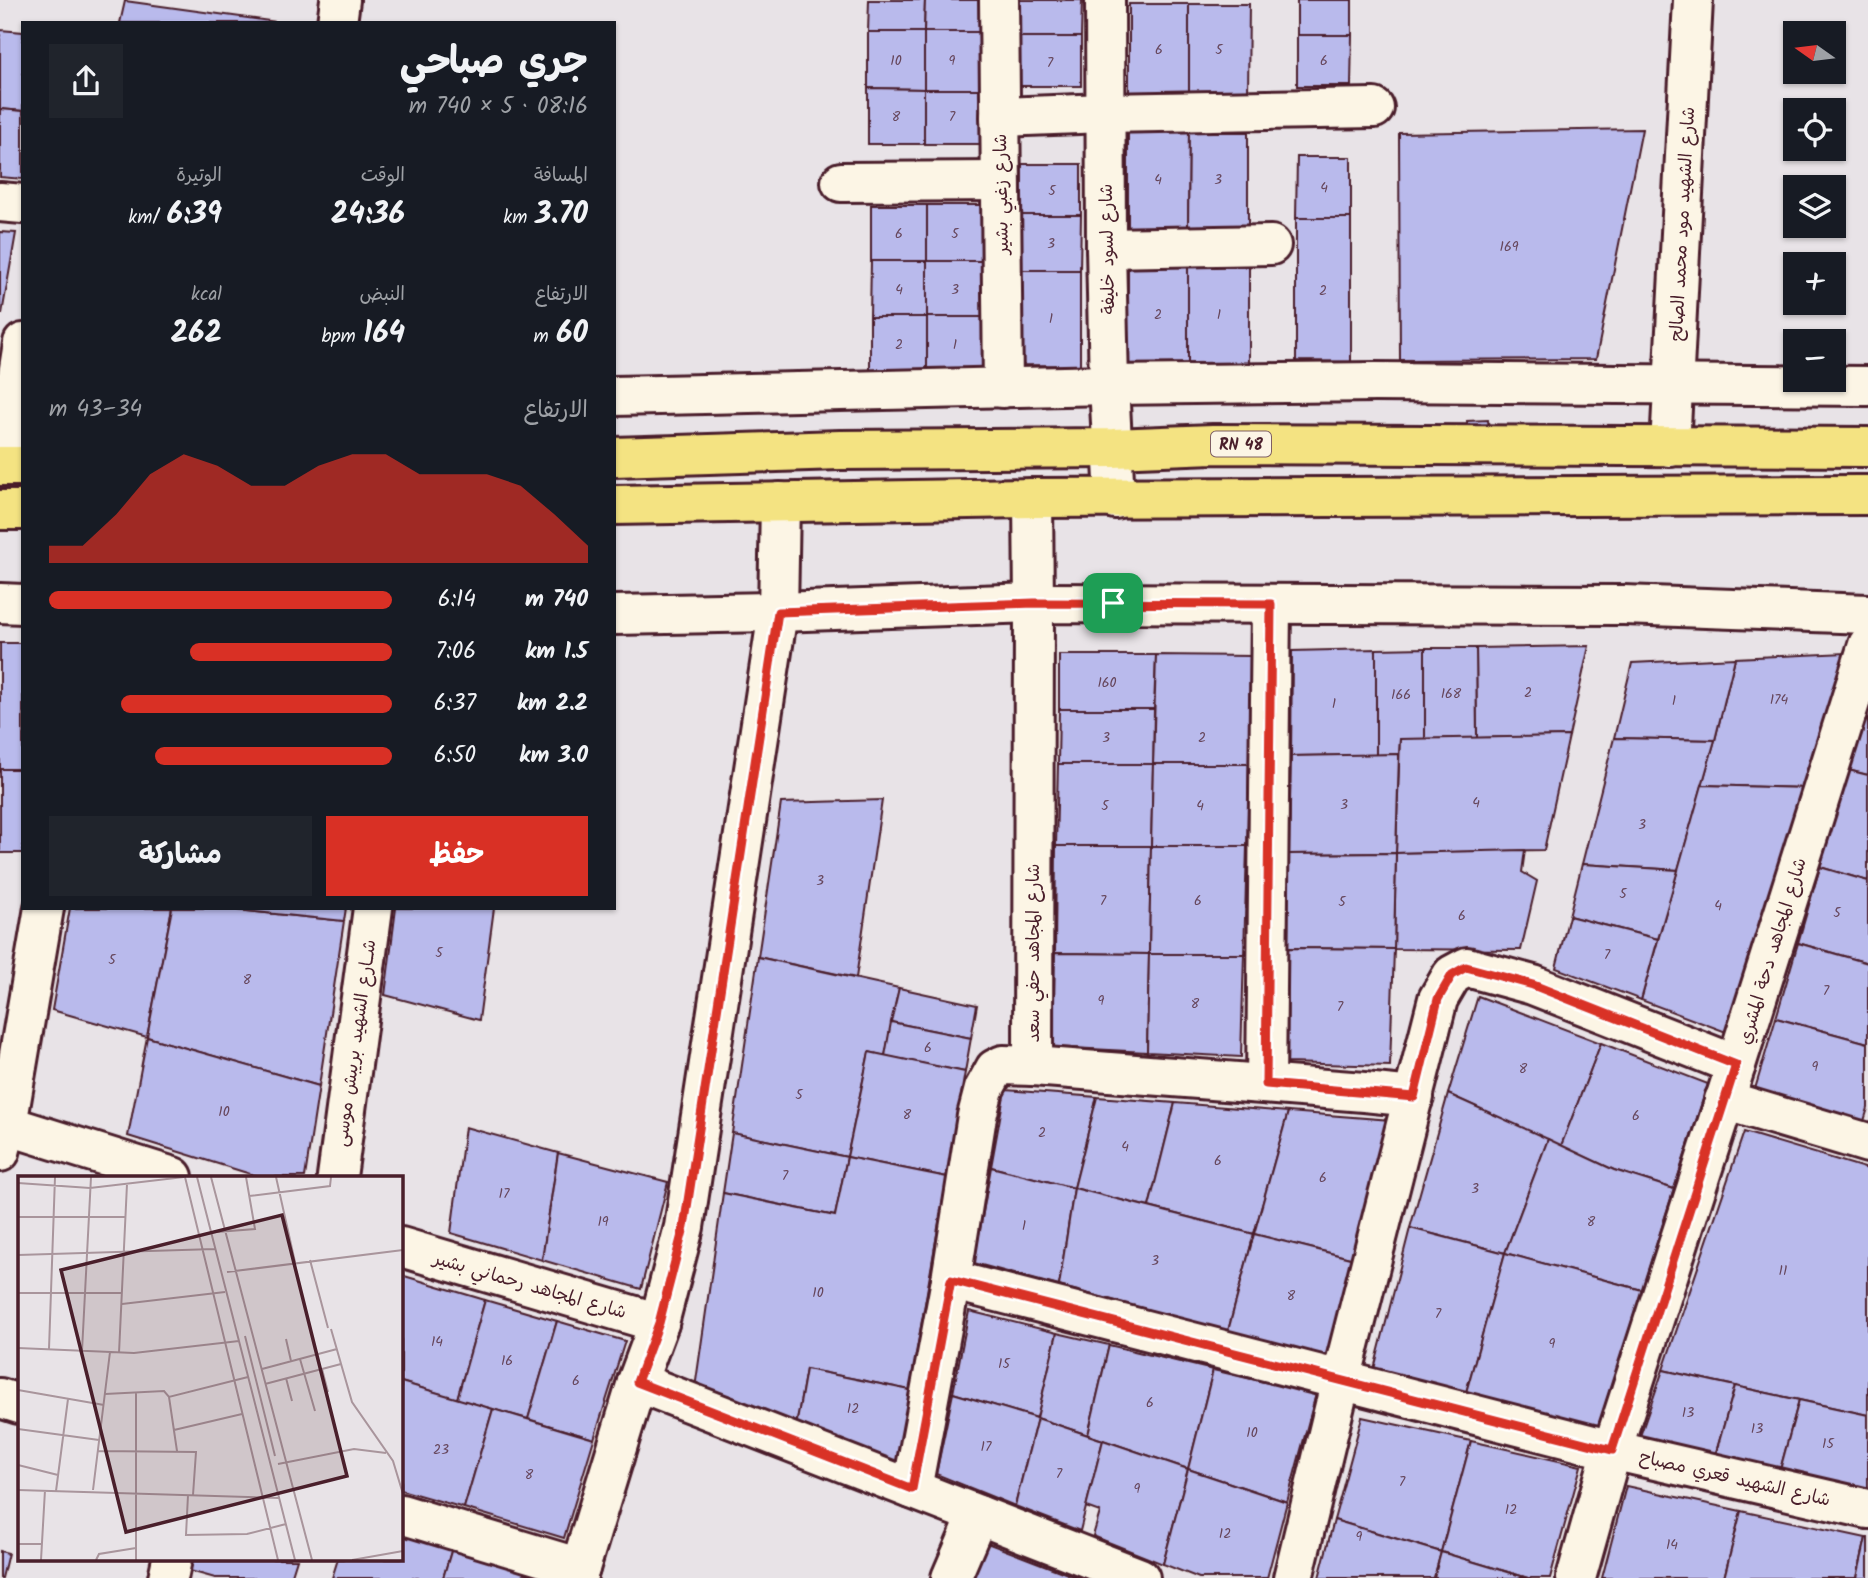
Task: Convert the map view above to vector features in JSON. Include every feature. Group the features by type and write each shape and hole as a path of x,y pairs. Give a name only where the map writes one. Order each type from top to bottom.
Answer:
{"highway":[{"name":"RN 48","path":"616,457 1213,444 1868,447"},
{"path":"616,505 1033,498 1868,495"},
{"path":"0,510 21,510"}],"street":[{"path":"337,21 340,0"},
{"name":"شارع زغبي بشير","path":"999,0 1003,388"},
{"name":"شارع لسود خليفة","path":"1104,0 1109,385 1115,499"},
{"name":"شارع الشهيد مود محمد الصالح","path":"1670,447 1692,0"},
{"path":"1000,117 1374,108"},
{"path":"841,182 1000,181"},
{"path":"0,202 21,204"},
{"path":"1106,248 1271,245"},
{"path":"10,466 11,414 21,356"},
{"path":"616,396 1376,382 1868,386"},
{"name":"شارع المجاهد حفي سعد","path":"912,1489 951,1280 977,1116 984,1089 995,1069 1003,1065 1033,1066 1033,498"},
{"path":"402,1514 579,1573 637,1382 659,1323 684,1227 778,612 780,502"},
{"path":"0,603 21,604"},
{"path":"616,615 1034,603 1624,606 1868,614"},
{"path":"1266,1084 1271,604"},
{"name":"شارع المجاهد دحة المشري","path":"1576,1578 1612,1450 1868,645"},
{"path":"44,910 2,1134 169,1176"},
{"name":"شــارع الشهيد بريبش موسى","path":"337,1176 373,910"},
{"path":"1293,1578 1438,999 1452,975 1466,967 1533,985 1730,1082 1868,1143"},
{"path":"1033,1066 1414,1097"},
{"name":"شارع المجاهد رحماني بشير","path":"402,1247 659,1323"},
{"name":"شارع الشهيد قعري مصباح","path":"951,1280 1612,1450 1868,1509"},
{"path":"637,1382 1140,1578"},
{"path":"0,1398 18,1404"},
{"path":"951,1578 978,1515"},
{"path":"168,1578 172,1560"}],"building":[{"path":"869,0 925,0 924,32 868,32"},
{"path":"925,0 981,0 981,32 924,32"},
{"path":"1020,0 1082,0 1081,37 1020,37"},
{"path":"1297,0 1352,0 1352,35 1297,35"},
{"path":"125,1 270,21 120,21"},
{"path":"1129,4 1189,4 1189,95 1129,95"},
{"path":"1189,4 1249,4 1248,95 1189,95"},
{"path":"0,30 21,32 21,111 0,109"},
{"path":"868,32 924,32 924,89 868,88"},
{"path":"924,32 981,32 980,89 924,89"},
{"path":"1297,35 1352,35 1351,86 1297,86"},
{"path":"1020,37 1081,37 1081,86 1020,86"},
{"path":"868,88 924,89 924,144 868,144"},
{"path":"924,89 980,89 980,144 924,144"},
{"path":"0,109 21,111 21,179 0,177"},
{"path":"1642,129 1596,359 1400,360 1399,133"},
{"path":"1128,131 1189,132 1188,234 1128,234"},
{"path":"1189,132 1248,132 1248,226 1188,226"},
{"path":"1297,157 1351,157 1351,218 1296,218"},
{"path":"1022,164 1081,164 1081,215 1022,215"},
{"path":"871,205 927,205 927,261 871,261"},
{"path":"927,205 983,205 983,261 927,261"},
{"path":"1022,215 1081,215 1080,270 1022,270"},
{"path":"1296,218 1351,218 1351,362 1296,361"},
{"path":"0,232 16,233 2,314 0,314"},
{"path":"871,261 927,261 927,317 870,317"},
{"path":"927,261 983,261 983,317 927,317"},
{"path":"1128,262 1188,262 1188,366 1128,366"},
{"path":"1188,262 1249,263 1249,367 1188,366"},
{"path":"1022,270 1080,270 1080,366 1021,365"},
{"path":"870,317 927,317 927,371 870,371"},
{"path":"927,317 983,317 983,372 927,371"},
{"path":"1488,420 1490,440 1468,442 1467,421"},
{"path":"0,643 21,643 21,769 0,769"},
{"path":"1589,646 1569,736 1477,738 1476,648"},
{"path":"1425,648 1476,648 1477,738 1425,739"},
{"path":"1425,648 1425,739 1400,739 1399,754 1376,755 1376,649"},
{"path":"1376,649 1376,755 1291,756 1292,651"},
{"path":"1846,653 1807,788 1702,785 1735,658"},
{"path":"1059,655 1156,655 1154,709 1059,709"},
{"path":"1156,655 1252,656 1249,764 1153,764"},
{"path":"1735,658 1715,740 1614,738 1632,663"},
{"path":"1868,702 1868,775 1848,770"},
{"path":"1059,709 1154,709 1153,764 1058,764"},
{"path":"1569,736 1544,850 1396,853 1400,739"},
{"path":"1614,738 1715,740 1678,870 1582,864"},
{"path":"1399,754 1396,853 1289,854 1291,756"},
{"path":"1058,764 1153,764 1151,846 1056,846"},
{"path":"1153,764 1249,764 1247,846 1151,846"},
{"path":"0,769 21,769 21,853 0,853"},
{"path":"1848,770 1868,775 1868,881 1820,867"},
{"path":"1702,785 1807,788 1726,1032 1641,1000"},
{"path":"882,800 856,978 758,957 781,803"},
{"path":"1056,846 1151,846 1149,954 1055,953"},
{"path":"1151,846 1247,846 1244,954 1149,954"},
{"path":"1525,850 1522,872 1537,881 1521,950 1394,949 1396,853"},
{"path":"1396,853 1394,949 1288,948 1289,854"},
{"path":"1582,864 1678,870 1658,939 1569,916"},
{"path":"1820,867 1868,881 1868,963 1798,943"},
{"path":"70,910 172,910 147,1037 52,1010"},
{"path":"172,910 237,910 344,921 319,1086 147,1037"},
{"path":"237,910 346,910 344,921"},
{"path":"396,910 494,910 479,1020 385,995"},
{"path":"1569,916 1658,939 1641,1000 1556,968"},
{"path":"1798,943 1868,963 1868,1043 1776,1018"},
{"path":"1288,948 1394,949 1390,1066 1287,1063"},
{"path":"1055,953 1149,954 1147,1052 1053,1047"},
{"path":"1149,954 1244,954 1241,1057 1147,1052"},
{"path":"758,957 899,988 885,1056 869,1052 847,1157 732,1133"},
{"path":"899,988 977,1005 971,1038 891,1022"},
{"path":"1478,996 1601,1043 1561,1146 1448,1094"},
{"path":"1776,1018 1868,1043 1868,1108 1864,1121 1755,1089"},
{"path":"891,1022 971,1038 965,1072 885,1056"},
{"path":"147,1037 319,1086 305,1176 257,1176 128,1136"},
{"path":"1601,1043 1708,1084 1674,1189 1614,1170 1561,1146"},
{"path":"869,1052 965,1072 947,1177 847,1157"},
{"path":"1005,1090 1097,1097 1074,1188 991,1167"},
{"path":"1448,1094 1548,1139 1505,1253 1410,1228"},
{"path":"1097,1097 1175,1103 1149,1207 1074,1188"},
{"path":"1175,1103 1288,1112 1254,1234 1149,1207"},
{"path":"1288,1112 1391,1120 1354,1259 1254,1234"},
{"path":"465,1127 558,1153 542,1260 451,1233"},
{"path":"1744,1132 1868,1169 1868,1415 1663,1370"},
{"path":"732,1133 847,1157 835,1216 723,1193"},
{"path":"1548,1139 1614,1170 1674,1189 1642,1290 1505,1253"},
{"path":"558,1153 668,1182 641,1289 542,1260"},
{"path":"847,1157 947,1177 910,1390 806,1369 796,1427 695,1388 723,1193 835,1216"},
{"path":"991,1167 1074,1188 1059,1286 974,1263"},
{"path":"1074,1188 1254,1234 1228,1331 1059,1286"},
{"path":"1410,1228 1505,1253 1465,1396 1373,1373"},
{"path":"1254,1234 1354,1259 1328,1357 1228,1331"},
{"path":"1505,1253 1642,1290 1597,1430 1465,1396"},
{"path":"402,1275 485,1300 457,1399 402,1382"},
{"path":"485,1300 557,1321 528,1419 457,1399"},
{"path":"969,1311 1057,1333 1037,1418 953,1393"},
{"path":"557,1321 625,1341 594,1439 528,1419"},
{"path":"1057,1333 1109,1345 1088,1435 1037,1418"},
{"path":"1109,1345 1213,1370 1188,1469 1088,1435"},
{"path":"806,1369 910,1390 897,1465 796,1427"},
{"path":"1213,1370 1316,1394 1287,1502 1188,1469"},
{"path":"1663,1370 1735,1386 1715,1456 1639,1439"},
{"path":"402,1382 493,1409 464,1508 402,1490"},
{"path":"1735,1386 1799,1400 1780,1470 1715,1456"},
{"path":"953,1393 1037,1418 1015,1506 936,1474"},
{"path":"1799,1400 1868,1415 1868,1489 1780,1470"},
{"path":"493,1409 594,1439 564,1538 464,1508"},
{"path":"1362,1417 1471,1441 1441,1552 1334,1520"},
{"path":"1037,1418 1103,1440 1080,1531 1015,1506"},
{"path":"1103,1440 1188,1469 1163,1564 1093,1536 1100,1512 1086,1507"},
{"path":"1471,1441 1581,1466 1550,1578 1528,1578 1441,1552"},
{"path":"1188,1469 1287,1502 1267,1578 1199,1578 1163,1564"},
{"path":"1626,1486 1741,1511 1724,1578 1602,1578"},
{"path":"1741,1511 1866,1538 1857,1578 1724,1578"},
{"path":"1334,1520 1441,1552 1434,1578 1319,1578"},
{"path":"402,1533 452,1548 443,1578 332,1578 338,1560 402,1560"},
{"path":"1866,1538 1868,1578 1857,1578"},
{"path":"987,1543 1078,1578 972,1578"},
{"path":"452,1548 555,1578 443,1578"},
{"path":"0,1551 8,1553 2,1578 0,1578"},
{"path":"1441,1552 1528,1578 1434,1578"},
{"path":"186,1560 297,1560 291,1578 215,1578 183,1569"}],"route":[{"path":"1034,603 1113,603 1271,604 1266,1084 1414,1097 1438,999 1452,975 1466,967 1533,985 1736,1065 1612,1450 951,1280 912,1489 637,1382 659,1323 684,1227 778,612 1034,603"}]}
